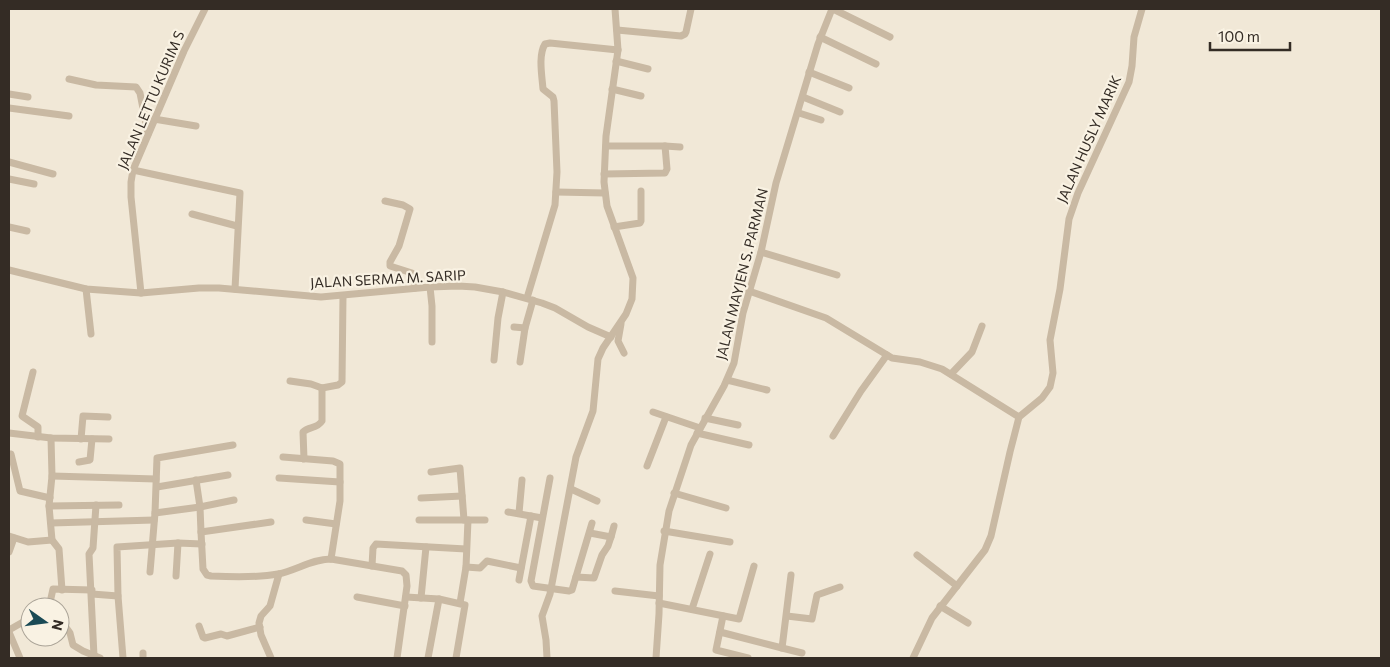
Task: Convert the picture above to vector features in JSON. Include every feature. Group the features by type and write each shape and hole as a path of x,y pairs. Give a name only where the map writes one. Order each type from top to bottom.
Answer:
{"street":[{"name":"JALAN LETTU KURIM S","path":"142,293 130,182 154,119 184,51 206,9"},
{"path":"547,658 542,616 550,588 579,448 593,410 598,359 603,348 623,319 632,299 633,278 607,206 605,193 606,146 618,50 615,9"},
{"path":"617,30 681,36 686,32 691,9"},
{"path":"832,9 890,38"},
{"name":"JALAN MAYJEN S. PARMAN","path":"656,658 660,565 664,531 674,493 698,430 727,380 736,355 740,326 761,252 776,183 799,112 820,37 832,9"},
{"name":"JALAN HUSLY MARIK","path":"1019,416 1042,398 1052,383 1050,340 1060,289 1069,219 1078,193 1129,82 1134,37 1142,9"},
{"path":"820,37 876,64"},
{"path":"520,362 530,299 552,217 556,192 554,101 543,88 541,52 545,44 550,43 618,50"},
{"path":"616,61 648,69"},
{"path":"809,72 849,88"},
{"path":"69,79 96,85 136,88 140,93 148,135"},
{"path":"612,90 641,96"},
{"path":"9,94 28,97"},
{"path":"803,97 840,112"},
{"path":"9,108 69,116"},
{"path":"799,112 821,120"},
{"path":"154,119 196,126"},
{"path":"606,146 680,147"},
{"path":"604,174 664,173 666,169 665,146"},
{"path":"9,162 53,174"},
{"path":"133,170 240,193 235,289"},
{"path":"9,179 34,184"},
{"path":"614,227 641,223 641,191"},
{"path":"556,192 605,193"},
{"path":"385,201 403,205 410,209 399,246 390,262 390,266 412,273 415,279 415,288"},
{"path":"192,214 237,226"},
{"path":"9,227 27,230"},
{"path":"761,252 837,275"},
{"name":"JALAN SERMA M. SARIP","path":"9,270 86,289 142,293 199,288 235,289 306,296 343,296 415,288 475,287 530,299 556,308 611,337"},
{"path":"430,287 432,342"},
{"path":"86,289 91,334"},
{"path":"749,291 826,318 892,358 930,364 951,374 1019,416 989,544 980,558 940,606 932,618 913,658"},
{"path":"494,360 498,318 503,292"},
{"path":"290,381 311,384 322,388 338,386 342,382 343,296"},
{"path":"623,319 618,341 624,353"},
{"path":"951,374 972,352 982,326"},
{"path":"514,327 525,328"},
{"path":"833,436 886,355"},
{"path":"33,372 22,413 24,418 38,427 38,437"},
{"path":"727,380 767,390"},
{"path":"304,459 303,432 318,426 322,421 322,388"},
{"path":"652,412 698,430 749,445"},
{"path":"81,439 83,416 108,417"},
{"path":"647,466 666,417"},
{"path":"705,418 738,425"},
{"path":"9,433 51,438 109,440"},
{"path":"51,438 52,476 50,502 52,540 59,550 62,590"},
{"path":"79,462 90,460 92,439"},
{"path":"150,572 158,458 233,446"},
{"path":"11,454 20,491 50,502 119,505"},
{"path":"283,457 337,462 340,468 340,501 331,560"},
{"path":"431,472 460,468 466,520 466,567 460,603"},
{"path":"52,476 156,479"},
{"path":"156,487 228,476"},
{"path":"279,478 340,482"},
{"path":"550,478 531,584 534,587 572,590 592,523"},
{"path":"196,480 200,507 203,569 209,576 279,574 320,560 397,569 405,572 406,597 397,658"},
{"path":"519,513 522,480"},
{"path":"571,489 597,500"},
{"path":"674,493 726,508"},
{"path":"420,498 462,496"},
{"path":"51,523 94,522 155,516 234,500"},
{"path":"96,505 93,548 90,554 97,657"},
{"path":"508,512 542,518"},
{"path":"519,580 531,516"},
{"path":"306,520 336,524"},
{"path":"418,520 485,520"},
{"path":"201,532 271,522"},
{"path":"576,577 594,578 602,555 608,546 614,526"},
{"path":"664,531 730,542"},
{"path":"590,532 611,537"},
{"path":"9,552 11,537 28,542 52,540"},
{"path":"123,658 118,596 117,547 178,543 202,544"},
{"path":"176,576 178,543"},
{"path":"372,566 373,548 376,544 466,549"},
{"path":"421,598 426,547"},
{"path":"692,609 710,554"},
{"path":"917,555 957,586"},
{"path":"466,567 480,568 487,561 522,568"},
{"path":"615,591 659,599 736,619 740,618 754,566"},
{"path":"271,658 260,627 261,616 270,606 279,574"},
{"path":"782,648 791,575"},
{"path":"787,616 812,619 817,595 840,588"},
{"path":"51,597 53,589 118,596"},
{"path":"357,597 405,606"},
{"path":"406,597 439,599 465,605 456,658"},
{"path":"428,658 439,599"},
{"path":"940,606 968,623"},
{"path":"723,616 716,650 748,658"},
{"path":"20,624 9,631 20,658"},
{"path":"199,626 205,638 221,634 227,636 260,627"},
{"path":"720,632 802,653"},
{"path":"70,633 72,645 97,657"}]}
